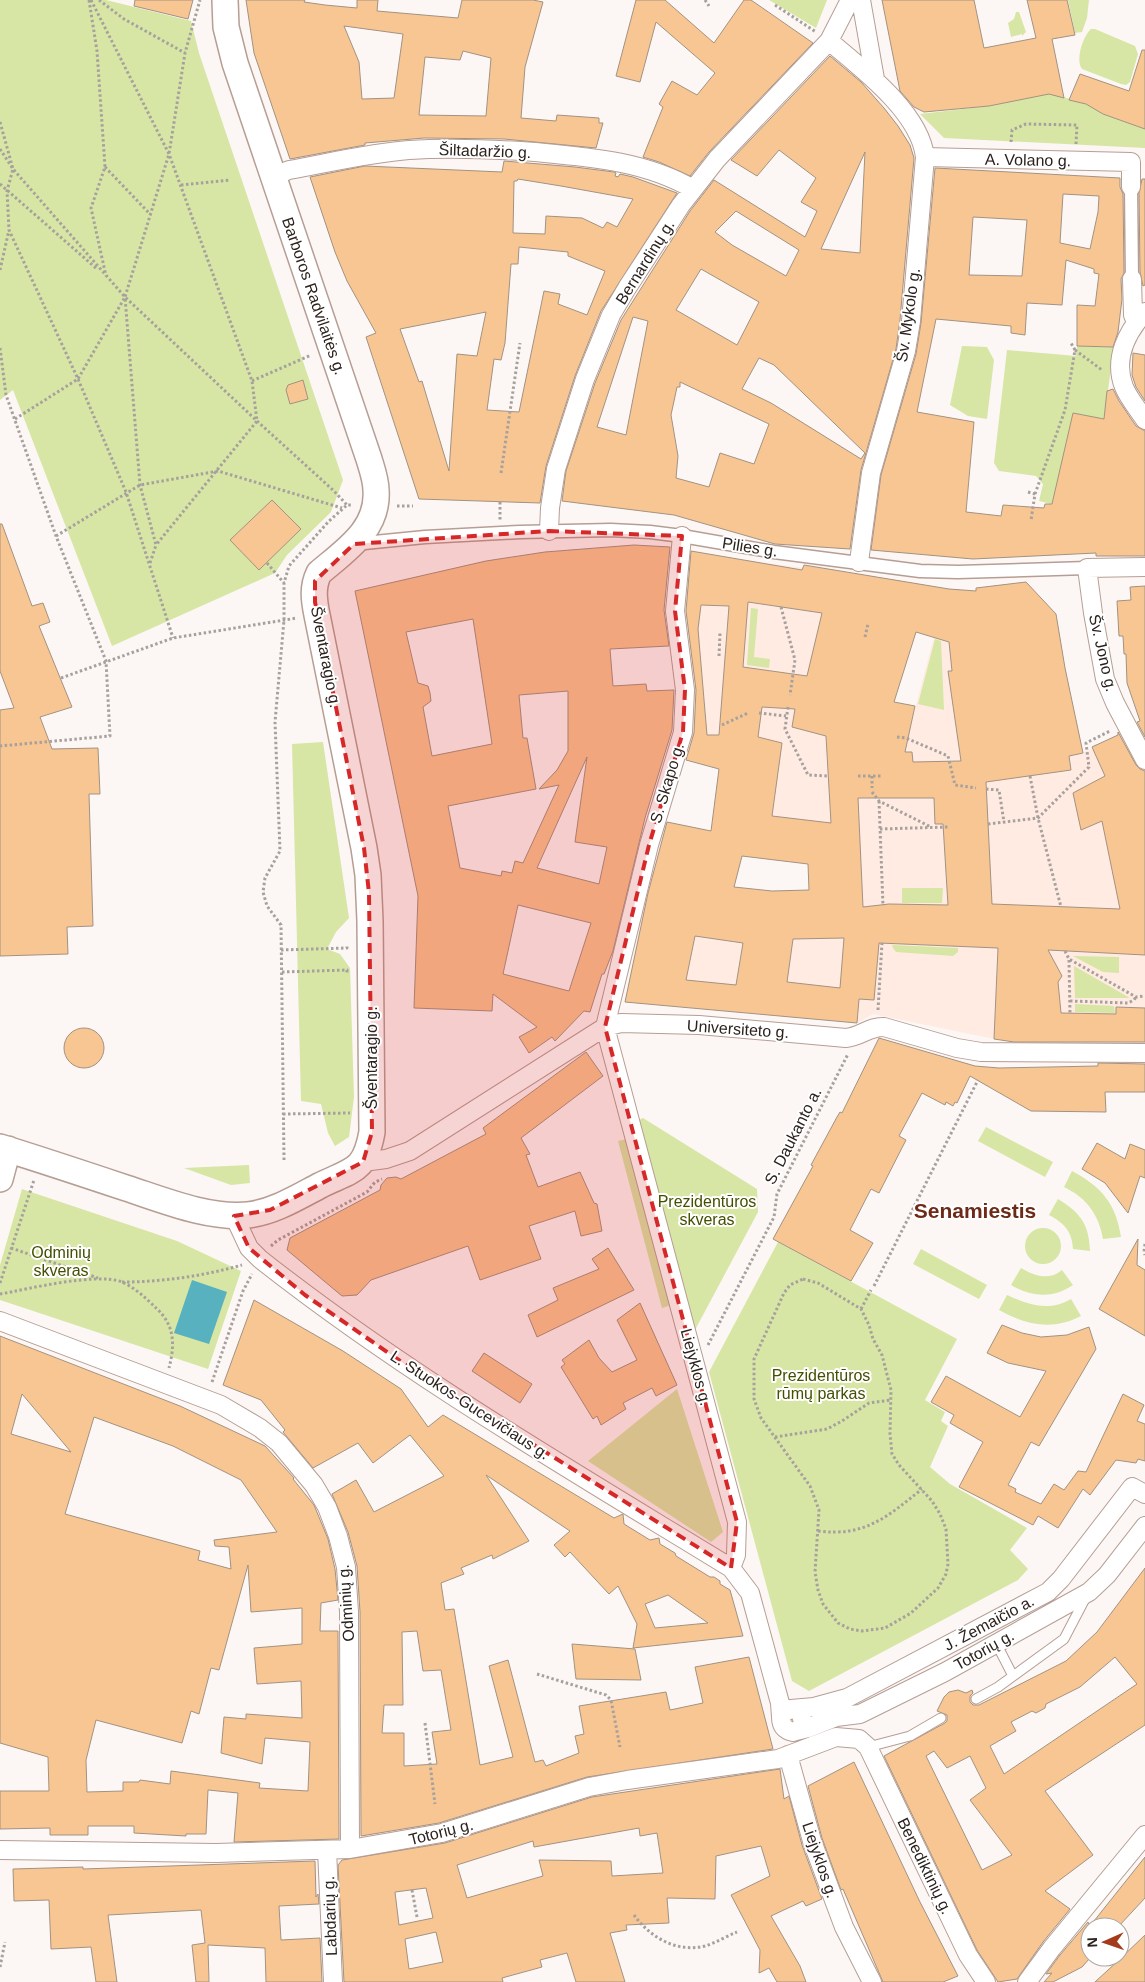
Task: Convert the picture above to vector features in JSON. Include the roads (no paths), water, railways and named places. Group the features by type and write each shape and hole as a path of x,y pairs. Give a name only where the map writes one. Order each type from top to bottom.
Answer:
{"main road":[{"name":"Barboros Radvilaitės g.","path":"226,0 225,11 230,43 369,459 376,490 372,519 366,531 354,544 320,573"},
{"name":"Šventaragio g.","path":"320,573 315,581 315,602 368,875 372,1132 363,1162"},
{"path":"0,1179 4,1148 208,1213 234,1216 256,1214 270,1210 345,1174 363,1162"}],"street":[{"path":"828,41 850,0"},
{"name":"Šv. Mykolo g.","path":"861,0 875,79"},
{"name":"Šv. Mykolo g.","path":"828,41 875,79 916,129 924,147 911,322 906,351 871,473 858,562"},
{"name":"Bernardinų g.","path":"549,531 550,508 556,469 585,379 611,315 693,189 717,160 828,41"},
{"name":"Šiltadaržio g.","path":"274,176 289,170 408,150 478,148 618,162 658,172 674,178 693,189"},
{"name":"A. Volano g.","path":"924,157 1131,162 1132,187"},
{"path":"1132,187 1132,307 1140,317 1127,337 1121,352 1121,376 1127,393 1145,420"},
{"name":"Pilies g.","path":"354,544 425,537 610,530 682,536 774,552 920,570 958,572 1145,567"},
{"name":"S. Skapo g.","path":"605,1027 649,845 683,732 685,690 674,611 682,536"},
{"name":"Šv. Jono g.","path":"1087,568 1093,612 1106,679 1115,703 1145,760"},
{"name":"Universiteto g.","path":"363,1162 386,1159 410,1151 605,1027 621,1022 699,1025 846,1038 856,1037 870,1029 884,1027 973,1051 1145,1053"},
{"name":"Liejyklos g.","path":"605,1027 737,1522 736,1555 731,1568 750,1593 789,1717 788,1755 812,1842 844,1927 872,1982"},
{"name":"L. Stuokos-Gucevičiaus g.","path":"234,1216 249,1248 305,1295 408,1367 731,1568"},
{"name":"Odminių g.","path":"0,1321 221,1405 260,1428 279,1443 299,1464 314,1484 327,1508 338,1536 346,1567 349,1612 350,1849"},
{"name":"J. Žemaičio a.","path":"789,1717 847,1698 1048,1592 1061,1579 1132,1487 1145,1494"},
{"name":"Totorių g.","path":"789,1717 808,1728 836,1717 860,1714 945,1672 1089,1592 1107,1574 1145,1526"},
{"path":"1048,1592 1061,1608"},
{"path":"988,1624 996,1643"},
{"name":"Totorių g.","path":"0,1850 206,1853 350,1849 442,1833 589,1787 626,1780 778,1759 836,1737 859,1739 868,1747"},
{"name":"Benediktinių g.","path":"868,1747 968,1955 986,1982"},
{"path":"1028,1982 1052,1948 1145,1835"},
{"name":"Labdarių g.","path":"327,1850 333,1982"}],"lane":[{"path":"976,1699 998,1687 1064,1639 1089,1592"},
{"path":"996,1643 1013,1676"},
{"path":"868,1747 910,1736 941,1718"}],"water":[{"path":"192,1280 227,1292 209,1344 174,1333"}],"district":[{"name":"Senamiestis","path":"975,1210"}],"park label":[{"name":"Prezidentūros skveras","path":"707,1210"},
{"name":"Odminių skveras","path":"61,1261"},
{"name":"Prezidentūros rūmų parkas","path":"821,1384"}]}
